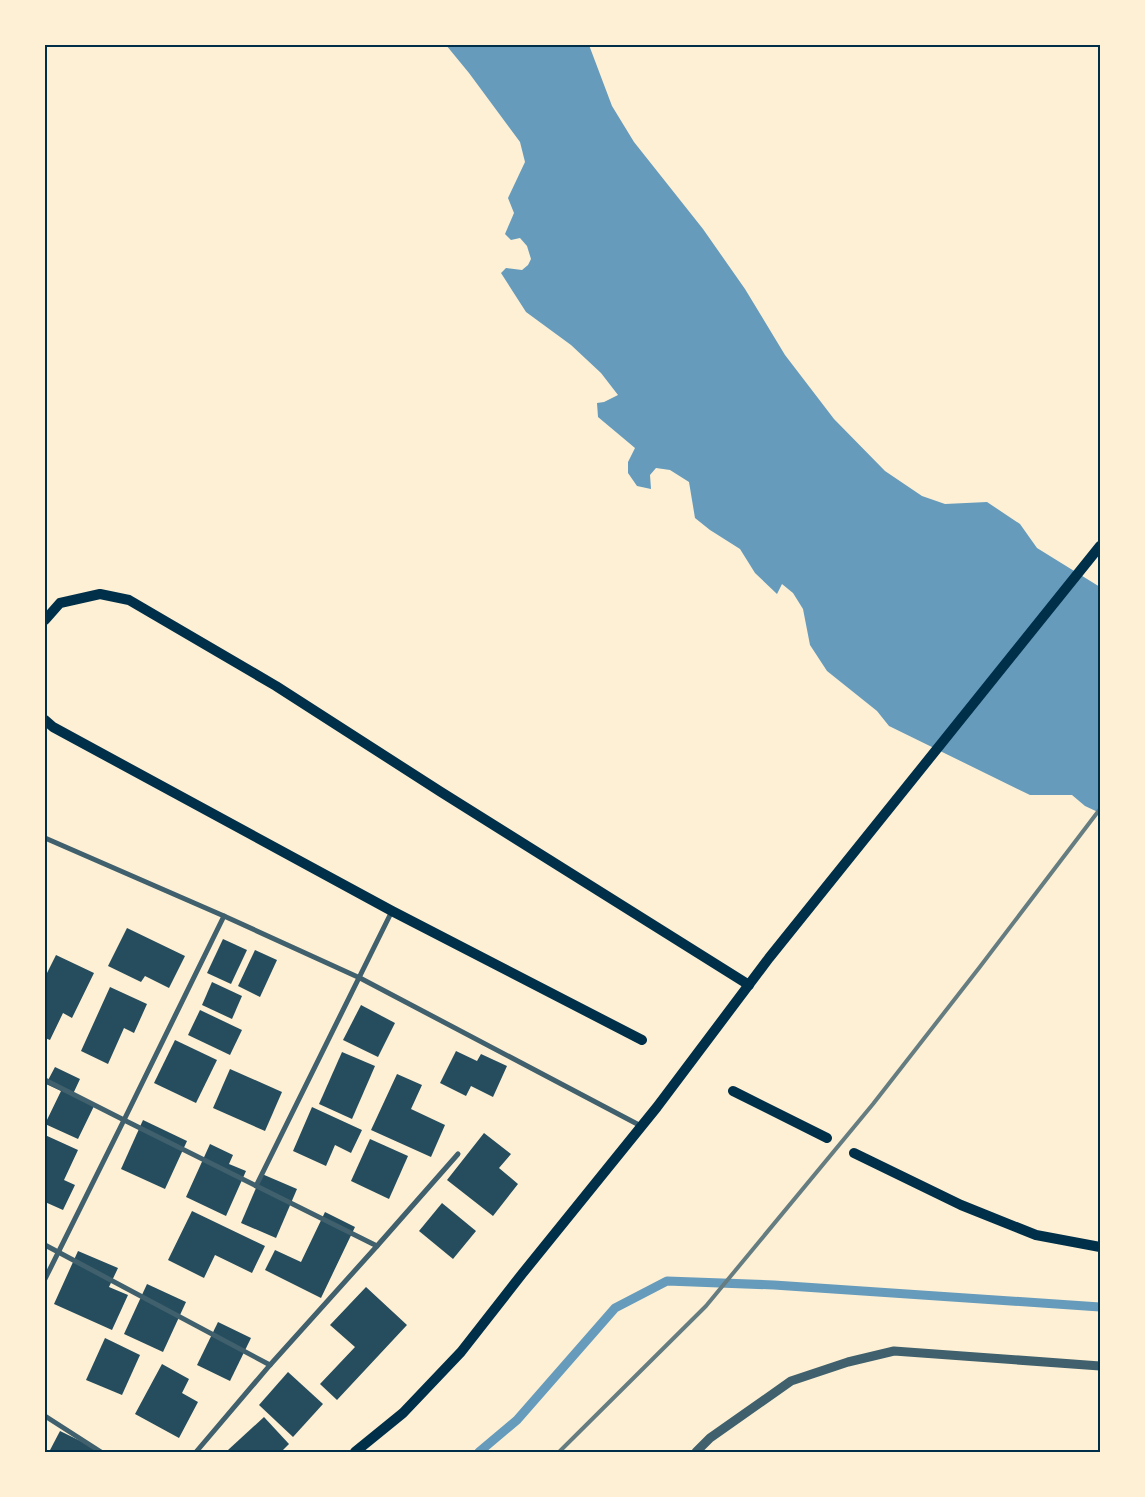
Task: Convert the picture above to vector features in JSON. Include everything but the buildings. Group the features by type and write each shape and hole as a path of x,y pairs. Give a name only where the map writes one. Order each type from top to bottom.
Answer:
{"main road":[{"path":"355,1452 402,1413 461,1352 641,1126 769,958 1100,546"},
{"path":"45,620 60,603 100,594 129,600 276,686 748,985"},
{"path":"45,720 62,732 392,910 642,1040"},
{"path":"733,1091 826,1138"},
{"path":"854,1153 961,1205 1036,1235 1100,1247"}],"street":[{"path":"45,838 360,978 641,1126"},
{"path":"256,1186 392,910"},
{"path":"45,1279 224,916"},
{"path":"45,1080 377,1246"},
{"path":"196,1452 270,1365 458,1154"},
{"path":"45,1245 270,1365"},
{"path":"696,1452 710,1438 791,1381 848,1362 894,1351 1100,1366"},
{"path":"45,1416 102,1452"}],"water":[{"path":"446,45 589,45 612,106 634,142 703,229 745,289 785,355 834,419 885,471 922,496 945,504 987,502 1020,524 1037,548 1100,587 1100,813 1085,806 1072,795 1030,795 889,726 877,711 827,671 810,645 803,609 793,593 782,584 777,594 755,573 740,549 695,518 689,482 670,470 656,468 650,475 651,489 637,486 628,473 628,462 635,448 598,417 597,403 604,402 618,395 601,373 571,345 526,312 501,273 506,268 522,270 531,259 527,246 520,238 511,240 505,234 514,213 508,198 525,162 520,142"}],"waterway":[{"path":"479,1452 517,1420 615,1308 667,1281 774,1285 1100,1307"}],"railway":[{"path":"559,1452 706,1306 873,1104 1100,809"}]}
